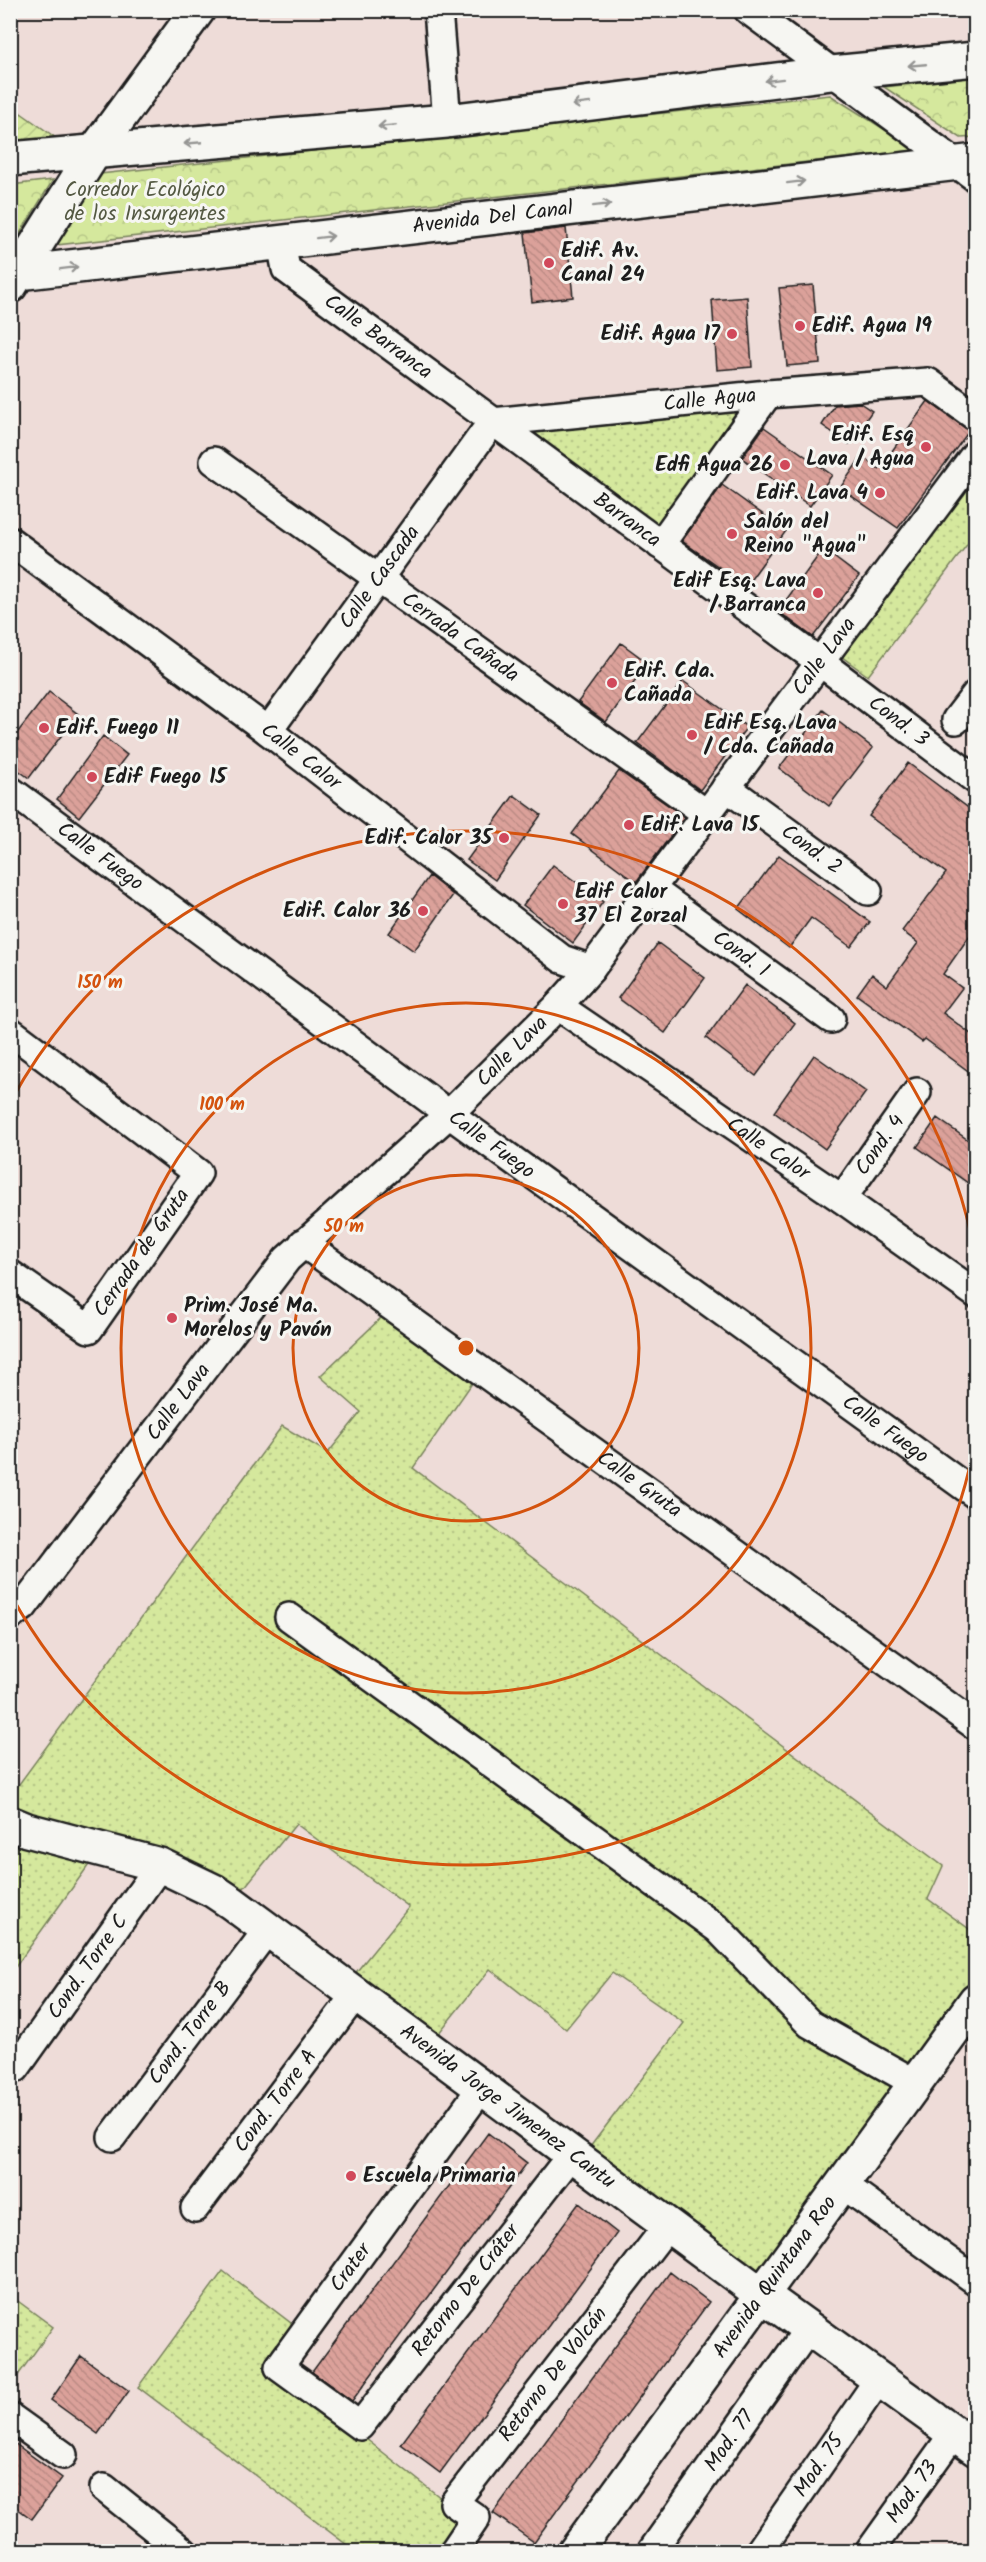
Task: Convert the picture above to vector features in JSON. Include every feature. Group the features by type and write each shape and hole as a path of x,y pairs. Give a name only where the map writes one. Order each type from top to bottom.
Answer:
{"main road":[{"path":"13,278 95,151 198,10"},
{"path":"10,159 447,121 832,73 975,59"},
{"name":"Avenida Del Canal","path":"13,278 281,243 969,167"},
{"name":"Avenida Jorge Jimenez Cantu","path":"10,1824 160,1864 214,1891 964,2441"},
{"name":"Avenida Quintana Roo","path":"575,2552 975,2000"}],"street":[{"path":"438,10 447,121"},
{"path":"748,10 832,73 969,167"},
{"name":"Calle Barranca","path":"281,243 286,269 492,422"},
{"name":"Calle Agua","path":"492,422 768,394 928,382 975,417"},
{"path":"660,545 768,394"},
{"name":"Barranca","path":"492,422 820,662"},
{"name":"Calle Cascada","path":"268,731 492,422"},
{"name":"Calle Lava","path":"10,1616 23,1607 280,1268 303,1243 449,1114 558,1006 591,969 975,453"},
{"name":"Cerrada Cañada","path":"214,461 707,814"},
{"name":"Calle Calor","path":"10,541 268,731 562,959 591,969"},
{"name":"Cond. 3","path":"820,662 975,780"},
{"path":"956,720 975,694"},
{"name":"Cond. 2","path":"726,788 868,891"},
{"name":"Calle Fuego","path":"10,790 449,1114 975,1495"},
{"name":"Cond. 1","path":"651,890 831,1019"},
{"name":"Calle Calor","path":"558,1006 842,1199 975,1294"},
{"name":"Cerrada de Gruta","path":"10,1031 198,1173 89,1329 10,1274"},
{"name":"Cond. 4","path":"842,1199 917,1092"},
{"name":"Calle Gruta","path":"303,1243 975,1726"},
{"path":"289,1617 718,1929 810,2024 915,2083"},
{"name":"Cond. Torre C","path":"16,2068 160,1864"},
{"name":"Cond. Torre B","path":"112,2137 268,1929"},
{"name":"Cond. Torre A","path":"195,2208 356,1994"},
{"name":"Crater","path":"360,2427 279,2367 482,2087"},
{"name":"Retorno De Cráter","path":"360,2427 572,2154"},
{"path":"841,2184 975,2281"},
{"name":"Retorno De Volcán","path":"453,2552 476,2518 454,2503 668,2225"},
{"name":"Mod. 77","path":"651,2552 809,2328"},
{"name":"Mod. 75","path":"759,2552 879,2379"},
{"path":"10,2417 63,2455"},
{"name":"Mod. 73","path":"869,2552 964,2441"},
{"path":"104,2488 184,2552"}],"green space":[{"path":"975,77 975,137 961,138 884,87"},
{"name":"Corredor Ecológico de los Insurgentes","path":"830,95 917,150 56,245 100,174"},
{"path":"11,106 59,140 11,145"},
{"name":"Corredor Ecológico de los Insurgentes","path":"53,180 11,248 11,185"},
{"path":"768,394 660,545 492,422"},
{"path":"975,446 975,534 868,676 830,648"},
{"path":"382,1317 475,1379 413,1468 943,1866 928,1899 976,1934 975,2002 763,2311 584,2155 684,2023 612,1973 566,2029 490,1969 430,2044 349,1981 409,1907 296,1824 235,1899 101,1848 11,1973 11,1795 282,1426 328,1453 361,1412 320,1376"},
{"path":"223,2271 300,2330 271,2369 361,2435 470,2521 450,2551 355,2551 138,2387"},
{"path":"11,2296 53,2327 11,2385"}],"building":[{"name":"Edif. Av. Canal 24","path":"566,228 573,297 532,302 525,233"},
{"name":"Edif. Agua 19","path":"813,285 820,363 787,366 779,288"},
{"name":"Edif. Agua 17","path":"747,297 752,367 717,370 712,300"},
{"name":"Edif. Esq Lava / Agua","path":"928,401 969,431 898,528 840,488 862,456 879,469"},
{"path":"860,403 872,411 849,444 822,425 835,405"},
{"name":"Edfi Agua 26","path":"764,427 832,475 810,506 742,458"},
{"name":"Salón del Reino \"Agua\"","path":"722,485 786,531 746,586 682,541"},
{"name":"Edif Esq. Lava / Barranca","path":"823,549 859,576 813,637 778,611"},
{"name":"Edif. Cda. Cañada","path":"621,643 648,663 606,722 578,702"},
{"name":"Edif Esq. Lava / Cda. Cañada","path":"683,681 747,727 700,790 637,743"},
{"name":"Edif. Fuego 11","path":"49,692 78,714 29,778 10,764 10,742"},
{"path":"823,710 873,748 829,806 779,768"},
{"name":"Edif Fuego 15","path":"103,736 127,755 79,817 57,799"},
{"path":"908,763 975,813 975,928 943,974 962,988 943,1013 975,1037 975,1076 925,1039 922,1042 857,995 872,974 887,986 918,943 902,931 946,873 869,816"},
{"name":"Edif. Lava 15","path":"619,771 685,817 636,882 572,834"},
{"name":"Edif. Calor 35","path":"514,795 541,815 495,880 467,860"},
{"path":"779,855 870,922 851,947 811,918 789,948 738,909"},
{"name":"Edif Calor 37 El Zorzal","path":"553,865 603,902 573,943 523,905"},
{"name":"Edif. Calor 36","path":"429,876 453,895 414,951 389,933"},
{"path":"658,943 705,978 665,1033 618,998"},
{"path":"745,985 795,1023 756,1076 706,1038"},
{"path":"814,1055 866,1092 825,1149 774,1112"},
{"path":"937,1118 975,1145 975,1188 917,1147"},
{"path":"488,2133 527,2163 352,2401 312,2372"},
{"path":"579,2203 617,2233 440,2473 401,2444"},
{"path":"670,2272 709,2302 534,2542 493,2513"},
{"path":"81,2356 129,2391 98,2434 51,2400"},
{"path":"10,2440 62,2478 32,2519 10,2503"}],"place":[{"name":"Edif. Av. Canal 24","path":"549,263"},
{"name":"Edif. Agua 19","path":"800,326"},
{"name":"Edif. Agua 17","path":"732,334"},
{"name":"Edif. Esq Lava / Agua","path":"926,447"},
{"name":"Edfi Agua 26","path":"785,465"},
{"name":"Edif. Lava 4","path":"880,493"},
{"name":"Salón del Reino \"Agua\"","path":"732,534"},
{"name":"Edif Esq. Lava / Barranca","path":"818,593"},
{"name":"Edif. Cda. Cañada","path":"612,683"},
{"name":"Edif. Fuego 11","path":"44,728"},
{"name":"Edif Esq. Lava / Cda. Cañada","path":"692,735"},
{"name":"Edif Fuego 15","path":"92,777"},
{"name":"Edif. Lava 15","path":"629,825"},
{"name":"Edif. Calor 35","path":"504,838"},
{"name":"Edif Calor 37 El Zorzal","path":"563,904"},
{"name":"Edif. Calor 36","path":"423,911"},
{"name":"Prim. José Ma. Morelos y Pavón","path":"172,1318"},
{"name":"Escuela Primaria","path":"351,2176"}]}
